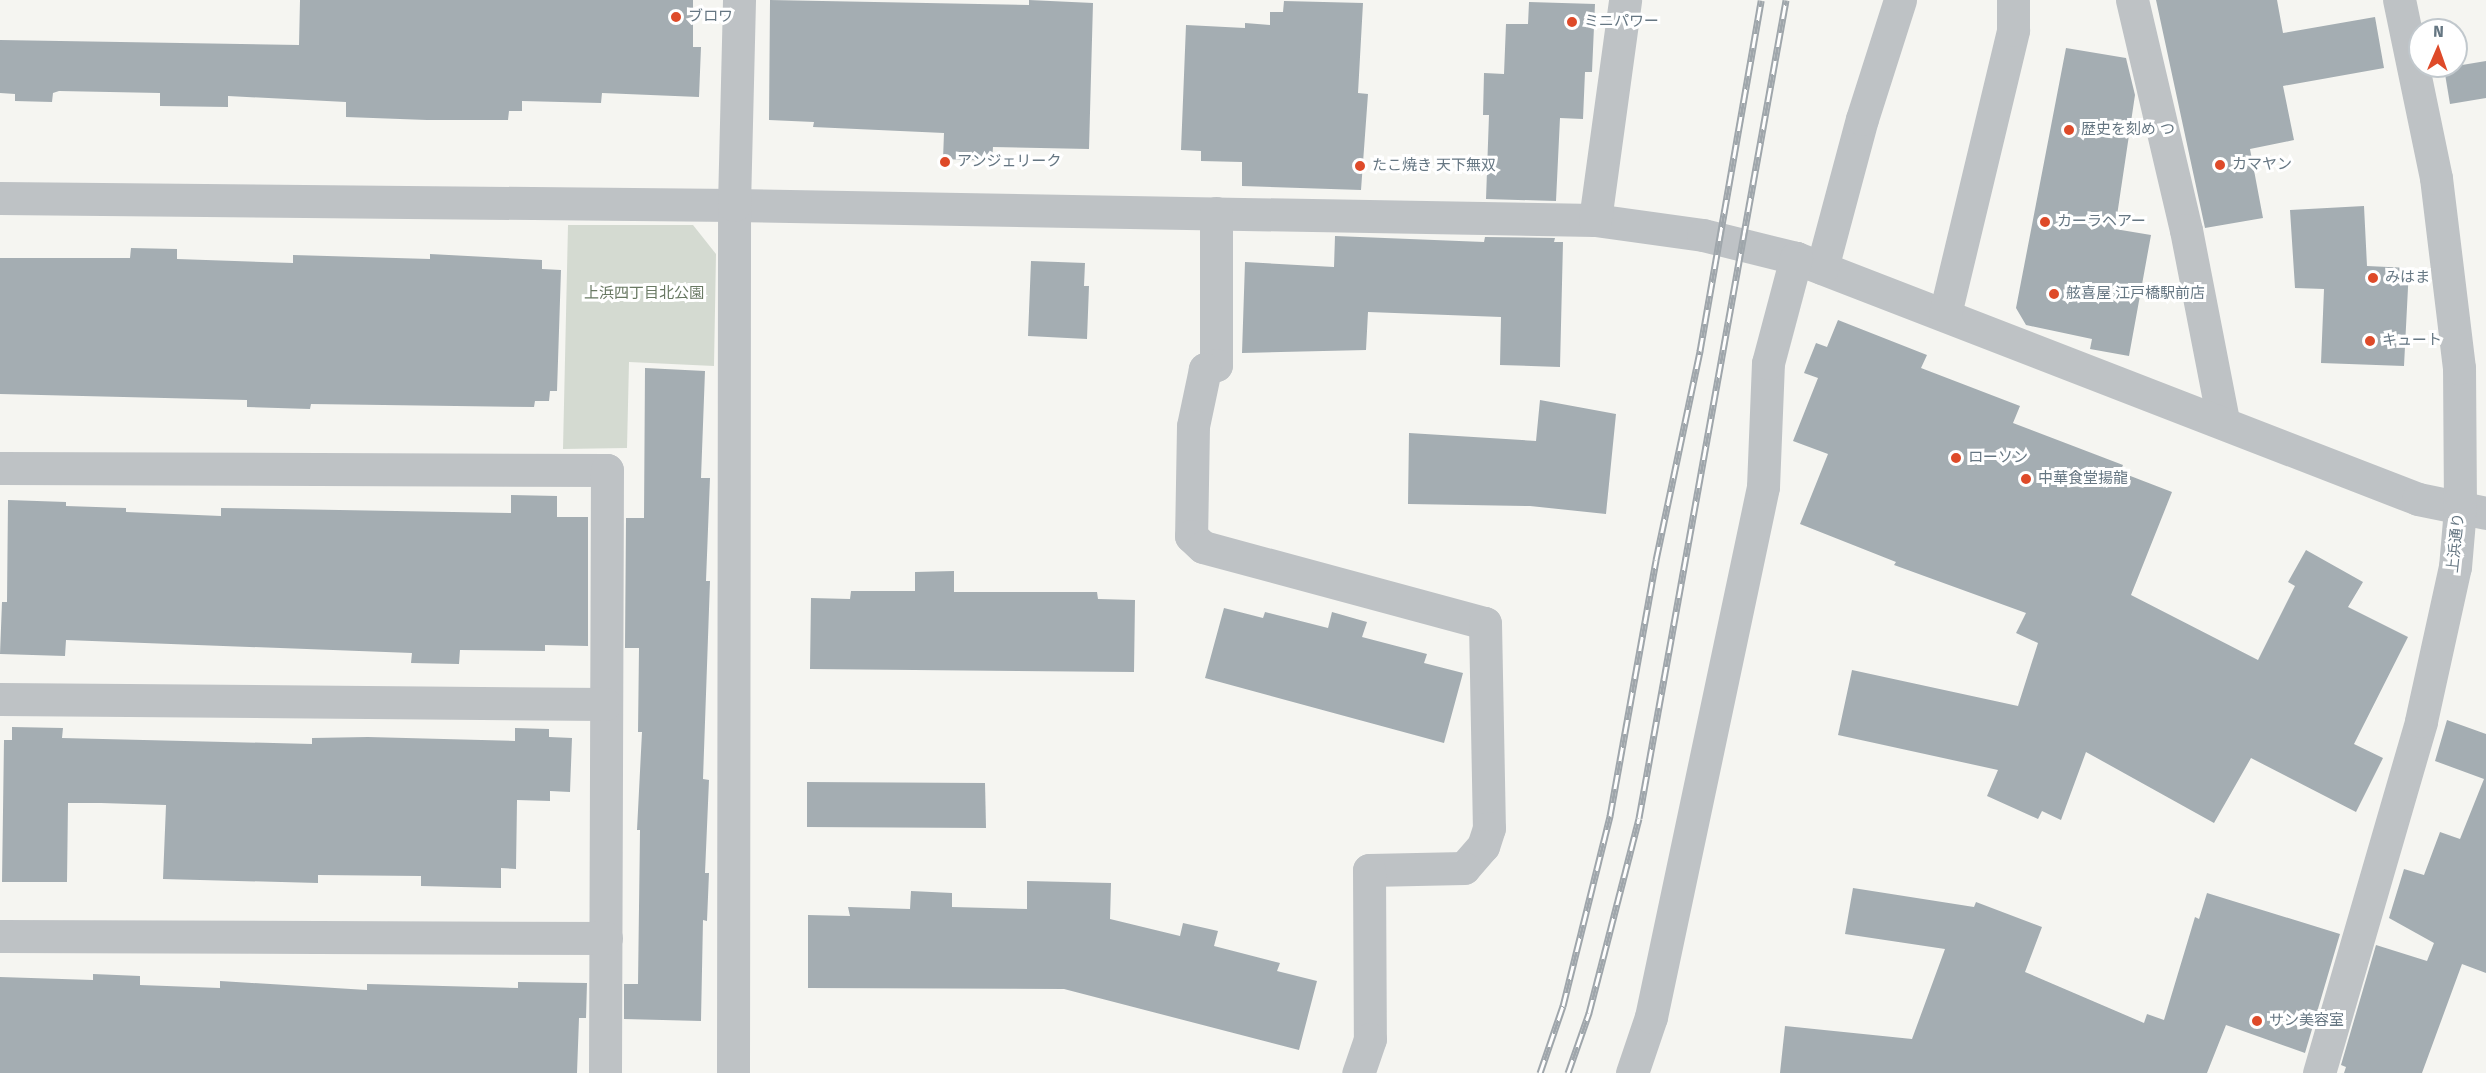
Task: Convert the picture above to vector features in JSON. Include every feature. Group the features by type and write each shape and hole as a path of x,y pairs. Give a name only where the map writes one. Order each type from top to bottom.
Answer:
{"street":[{"path":"733,1073 734,205 739,0"},
{"path":"1595,219 1625,0"},
{"path":"1632,1073 1651,1017 1763,487 1768,363 1809,263 1862,119 1900,0"},
{"path":"1945,314 2013,30 2013,0"},
{"path":"2132,0 2186,230 2223,421"},
{"name":"上浜通り","path":"2319,1073 2421,721 2455,567 2473,511 2438,190 2399,0"},
{"path":"0,198 734,205 1595,219 1703,235 1809,263 1945,314 2147,396 2223,421 2418,499 2473,511"},
{"path":"1216,213 1216,365 1205,369 1193,426 1191,536 1203,547 1485,623 1489,828 1483,846 1464,868 1369,870 1370,1039 1358,1073"},
{"path":"0,468 607,470 605,1073"},
{"path":"0,699 605,704"},
{"path":"0,936 606,938"}],"green space":[{"name":"上浜四丁目北公園","path":"568,225 693,225 716,254 714,366 629,362 627,448 563,449"}],"building":[{"path":"300,0 693,0 693,47 701,47 699,97 602,93 601,103 522,101 522,111 509,111 508,120 427,120 346,117 346,102 228,96 228,107 160,106 160,93 59,91 53,93 52,102 15,101 15,94 0,93 0,40 299,45"},
{"path":"770,0 1029,5 1029,0 1093,3 1089,149 993,147 992,161 943,159 944,133 813,127 814,122 769,120"},
{"path":"2156,0 2277,0 2283,33 2375,17 2384,68 2283,86 2294,140 2250,149 2263,218 2205,228"},
{"path":"1284,1 1363,3 1358,93 1368,94 1361,190 1242,186 1242,162 1201,161 1201,151 1181,150 1186,25 1245,28 1245,23 1270,25 1270,12 1283,12"},
{"path":"1529,2 1595,4 1592,72 1585,72 1583,119 1560,118 1556,201 1486,199 1489,115 1483,115 1484,73 1504,74 1506,24 1528,24"},
{"path":"2066,48 2126,58 2135,95 2115,229 2151,235 2129,356 2090,349 2092,339 2026,325 2016,308"},
{"path":"2486,61 2486,98 2450,104 2446,78 2468,78 2468,64"},
{"path":"2364,206 2367,266 2409,268 2404,366 2321,363 2324,289 2295,288 2290,210"},
{"path":"1335,236 1484,242 1485,237 1555,238 1554,242 1563,242 1560,367 1500,365 1501,317 1368,312 1366,350 1242,353 1245,262 1334,267"},
{"path":"131,248 177,249 177,259 293,263 293,255 430,259 430,254 542,260 542,269 561,270 557,391 550,391 549,401 535,401 534,407 311,404 310,409 247,407 247,400 0,394 0,258 130,258"},
{"path":"1031,261 1085,263 1084,286 1089,286 1087,339 1028,336"},
{"path":"1838,320 1927,355 1921,368 2020,406 2013,423 2123,465 2120,472 2172,492 2131,595 2258,660 2295,586 2288,582 2306,550 2363,582 2348,607 2408,637 2354,744 2383,758 2356,812 2251,758 2214,823 2086,752 2061,820 2042,811 2038,819 1987,796 1998,770 1838,735 1852,670 2018,706 2038,643 2016,633 2026,613 1894,565 1896,562 1800,524 1828,454 1793,441 1818,378 1804,373 1816,343 1827,347"},
{"path":"645,368 705,371 701,478 710,478 706,581 710,581 703,779 709,780 705,873 709,873 707,921 703,920 701,1021 624,1019 624,984 638,984 640,830 637,830 642,732 638,732 639,648 625,648 626,518 644,518"},
{"path":"1540,400 1616,414 1606,514 1530,506 1408,504 1409,433 1536,441"},
{"path":"511,495 557,496 557,517 588,517 588,646 545,645 545,651 460,650 459,664 411,663 412,653 66,640 65,656 0,654 2,602 7,602 8,500 66,502 66,506 126,508 126,512 221,516 221,508 511,513"},
{"path":"954,571 954,592 1097,592 1098,599 1135,600 1134,672 810,669 811,598 850,599 851,591 915,591 915,572"},
{"path":"1224,608 1263,618 1265,612 1328,628 1332,612 1367,622 1362,637 1427,654 1424,663 1463,673 1444,743 1205,678"},
{"path":"2447,720 2486,734 2486,973 2462,964 2422,1073 2344,1073 2346,1067 2341,1065 2376,945 2427,961 2434,943 2389,918 2404,869 2424,875 2440,832 2460,839 2484,779 2435,761"},
{"path":"12,727 63,728 62,738 312,744 312,738 368,737 515,741 515,728 549,729 549,737 572,738 570,792 550,791 550,801 517,800 516,869 501,868 501,888 421,886 421,876 318,875 318,883 163,879 166,805 101,803 68,803 67,882 2,882 4,740 12,740"},
{"path":"807,782 985,783 986,828 807,827"},
{"path":"1027,881 1111,883 1110,919 1180,936 1183,923 1218,931 1214,946 1280,963 1277,971 1317,981 1299,1050 1064,989 808,988 808,915 850,916 848,907 910,909 911,891 952,893 952,907 1027,909"},
{"path":"1853,888 1974,907 1976,902 2042,927 2025,972 2144,1023 2147,1014 2164,1020 2195,917 2199,919 2207,893 2340,934 2305,1053 2226,1025 2207,1073 1780,1073 1785,1026 1912,1039 1945,949 1845,934"},
{"path":"93,974 140,976 140,985 220,988 220,981 367,990 367,984 518,988 518,982 587,983 586,1018 579,1018 577,1073 0,1073 0,977 93,980"}],"railway":[{"path":"1540,1073 1563,1006 1610,816 1656,560 1700,351 1761,0"},
{"path":"1568,1073 1589,1013 1639,818 1786,0"}],"place":[{"name":"ブロワ","path":"676,17"},
{"name":"ミニパワー","path":"1572,22"},
{"name":"歴史を刻め つ","path":"2069,130"},
{"name":"アンジェリーク","path":"945,162"},
{"name":"カマヤン","path":"2220,165"},
{"name":"たこ焼き 天下無双","path":"1360,166"},
{"name":"カーラヘアー","path":"2045,222"},
{"name":"みはま","path":"2373,278"},
{"name":"舷喜屋 江戸橋駅前店","path":"2054,294"},
{"name":"キュート","path":"2370,341"},
{"name":"ローソン","path":"1956,458"},
{"name":"中華食堂揚龍","path":"2026,479"},
{"name":"サン美容室","path":"2257,1021"}]}
